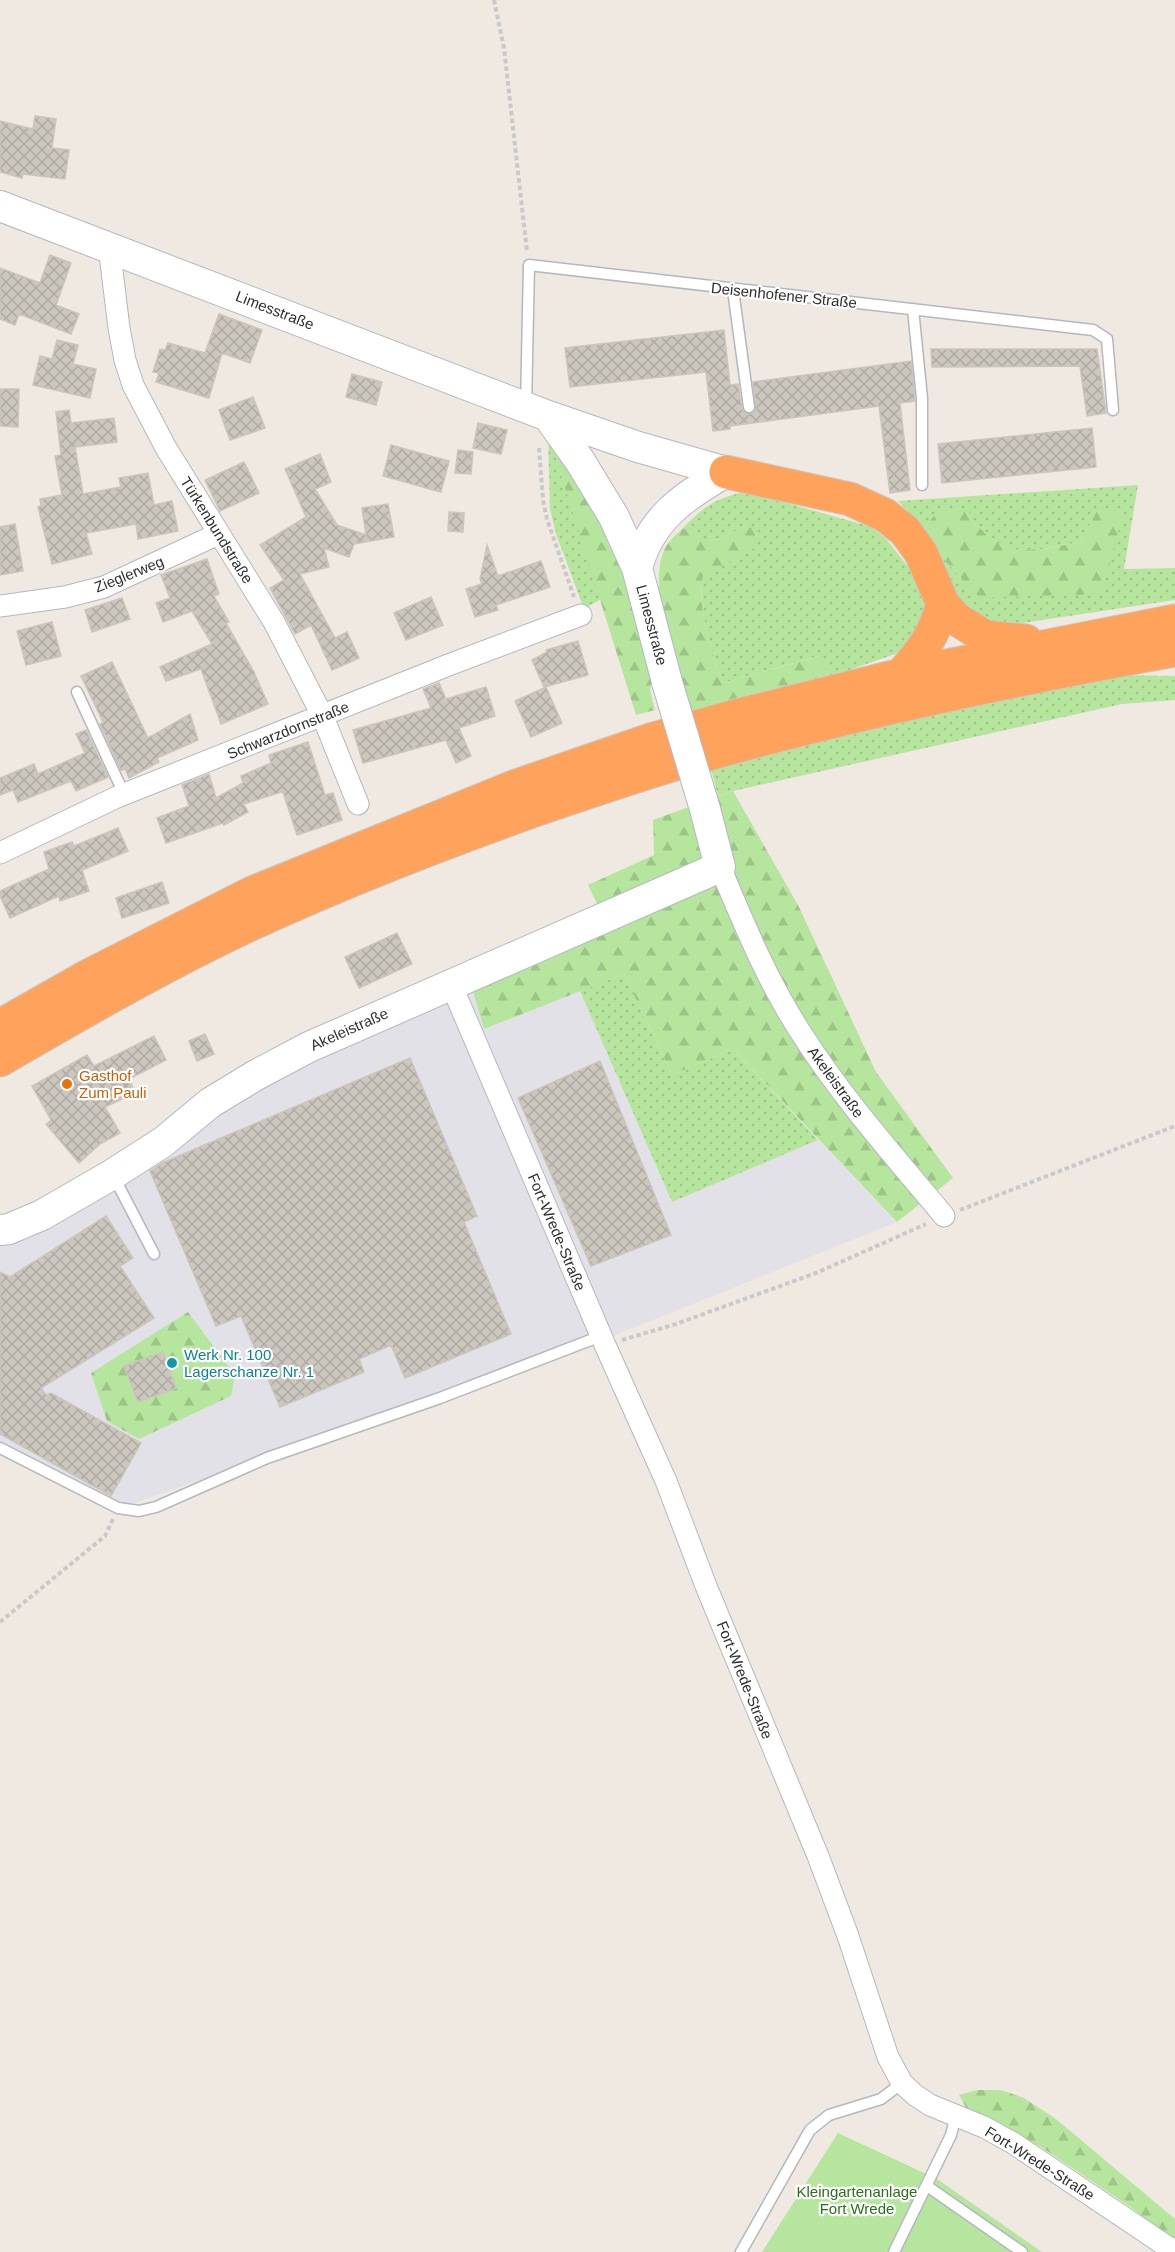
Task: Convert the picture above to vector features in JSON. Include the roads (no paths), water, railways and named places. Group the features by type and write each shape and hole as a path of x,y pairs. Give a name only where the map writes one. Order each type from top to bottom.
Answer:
{"highway":[{"path":"726,472 850,500 885,515 905,531 921,553 943,603 955,618 985,637 1029,641 1072,640"},
{"path":"901,675 928,643 936,627 943,603"},
{"path":"0,1026 88,976 252,893 516,786 660,737 736,716 901,675 1175,621"},
{"path":"0,1060 140,981 247,926 350,880 470,833 652,771 744,744 1022,678 1175,650"}],"street":[{"name":"Limesstraße","path":"0,206 537,411 638,447 726,472"},
{"name":"Türkenbundstraße","path":"109,246 119,328 125,360 133,385 166,448 274,622 322,717 358,804"},
{"name":"Limesstraße","path":"537,411 586,470 614,518 637,568 667,682"},
{"name":"Limesstraße","path":"637,568 642,547 664,516 695,490 726,472"},
{"name":"Zieglerweg","path":"0,606 65,597 104,587 218,534"},
{"name":"Schwarzdornstraße","path":"0,853 124,794 322,717 450,664 581,615"},
{"name":"Akeleistraße","path":"667,682 720,867 752,941 802,1035 853,1107 944,1216"},
{"name":"Akeleistraße","path":"0,1230 42,1215 113,1174 163,1142 210,1103 309,1047 720,867"},
{"name":"Fort-Wrede-Straße","path":"451,984 603,1341 666,1481 710,1597 818,1857 848,1936 888,2057 902,2083 930,2105 1014,2143 1175,2252"}],"lane":[{"name":"Deisenhofener Straße","path":"537,411 529,265 1093,330 1107,339 1113,410"},
{"path":"733,290 749,407"},
{"path":"913,309 922,398 922,485"},
{"path":"77,692 124,794"},
{"path":"113,1174 154,1254"},
{"path":"0,1448 118,1508 138,1511 156,1507 267,1458 603,1341"},
{"path":"741,2252 810,2130 829,2115 881,2099 902,2083"},
{"path":"894,2252 951,2135 956,2115"},
{"path":"927,2186 1023,2252"}],"place":[{"name":"Gasthof Zum Pauli","path":"67,1084"},
{"name":"Werk Nr. 100 Lagerschanze Nr. 1","path":"172,1363"}],"park label":[{"name":"Kleingartenanlage Fort Wrede","path":"857,2200"}]}
